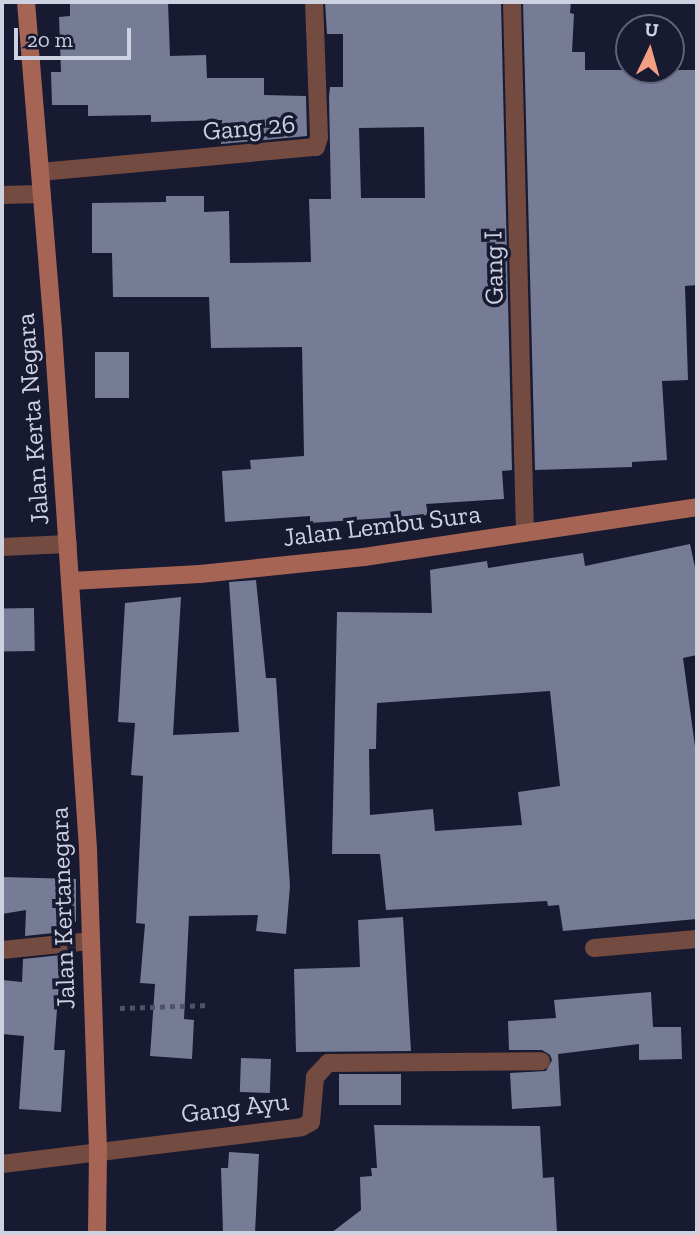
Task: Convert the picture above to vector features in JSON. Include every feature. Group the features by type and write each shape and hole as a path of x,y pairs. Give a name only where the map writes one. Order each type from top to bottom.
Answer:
{"street":[{"name":"Jalan Kerta Negara","path":"26,2 71,581"},
{"name":"Gang 26","path":"40,172 316,147 319,137 314,2"},
{"name":"Gang I","path":"512,2 525,533"},
{"path":"2,195 42,194"},
{"name":"Jalan Lembu Sura","path":"71,581 228,572 364,557 697,507"},
{"path":"2,547 68,544"},
{"name":"Jalan Kertanegara","path":"71,581 88,849 98,1150 97,1233"},
{"path":"594,948 697,939"},
{"path":"2,950 90,940"},
{"name":"Gang Ayu","path":"2,1164 98,1150 303,1128 311,1122 313,1114 315,1077 328,1063 541,1061"}],"path":[{"path":"94,1009 210,1005"}],"building":[{"path":"70,2 168,2 170,56 206,55 207,78 264,78 264,95 306,96 307,136 221,144 222,120 151,122 151,115 88,116 88,105 52,105 51,72 61,72 59,17 70,16"},
{"path":"325,2 501,2 512,470 502,471 504,499 426,504 428,515 310,523 310,516 225,522 222,471 251,469 250,460 304,456 302,347 211,348 209,297 113,297 112,253 92,253 92,203 166,202 166,196 204,196 204,212 229,211 230,263 311,262 309,199 331,199 329,96 330,87 343,87 343,34 327,34","holes":["424,127 425,198 361,198 359,128"]},
{"path":"523,2 571,2 570,13 574,14 572,52 585,52 585,70 615,70 615,84 685,84 685,70 697,70 697,285 685,286 688,380 662,381 667,460 632,462 632,467 535,470"},
{"path":"95,352 129,352 129,398 95,398"},
{"path":"690,544 697,577 697,655 683,658 697,761 697,919 563,931 559,905 548,906 547,901 386,910 380,854 332,854 337,612 432,613 430,570 435,569 487,561 488,568 583,553 585,566","holes":["550,691 560,786 518,792 522,825 435,831 433,809 370,815 369,749 376,749 377,703"]},
{"path":"256,580 266,678 276,678 290,886 286,934 256,931 258,915 189,916 184,1019 194,1020 192,1059 150,1056 155,984 140,983 145,924 136,923 143,776 131,775 135,723 118,722 125,603 181,597 173,735 239,732 229,582"},
{"path":"34,608 35,651 3,652 2,609"},
{"path":"2,877 76,879 76,922 64,922 63,932 25,936 26,910 2,914"},
{"path":"403,917 411,1051 296,1052 294,969 360,967 358,920"},
{"path":"61,955 54,1050 65,1050 61,1112 19,1109 24,1036 2,1034 2,980 22,982 23,959"},
{"path":"651,992 653,1027 681,1027 682,1059 639,1060 639,1044 558,1054 561,1106 512,1109 510,1073 546,1071 552,1060 550,1055 542,1050 509,1050 508,1021 556,1018 554,1000"},
{"path":"241,1058 271,1059 270,1093 240,1092"},
{"path":"339,1074 401,1074 401,1105 339,1105"},
{"path":"374,1125 540,1126 543,1178 554,1177 557,1233 331,1233 361,1210 360,1177 372,1176 371,1168 377,1168"},
{"path":"229,1152 259,1154 255,1233 223,1233 221,1168 228,1168"}]}
